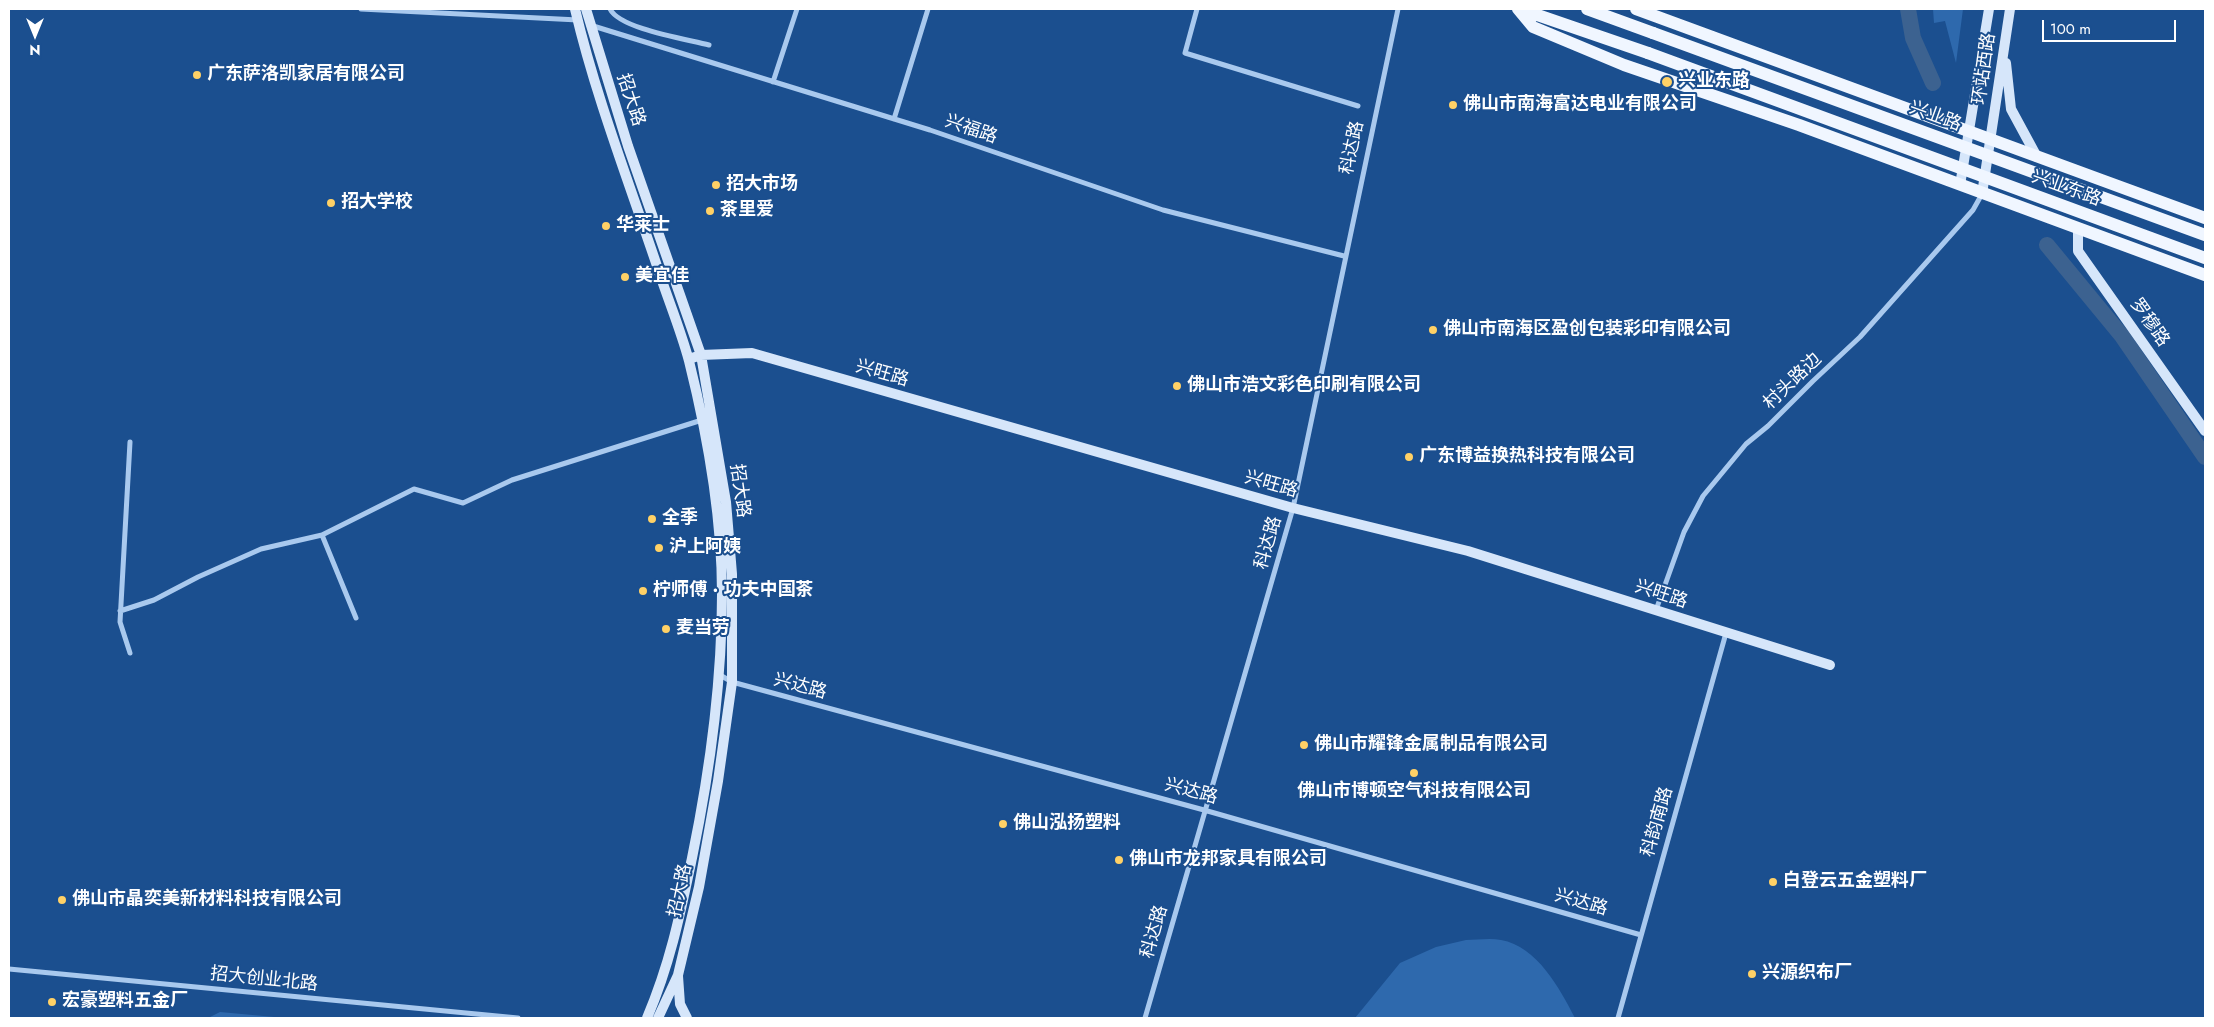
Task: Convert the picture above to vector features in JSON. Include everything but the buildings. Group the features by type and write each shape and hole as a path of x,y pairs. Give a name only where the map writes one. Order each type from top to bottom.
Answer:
{"main road":[{"name":"招大路","path":"575,9 602,105 688,359 702,420 716,497 722,591 720,675 702,813 674,946 647,1018"},
{"name":"招大路","path":"586,9 589,25 628,146 701,355 726,502 732,574 732,682 718,781 699,887 678,975 658,1018"},
{"name":"兴业东路","path":"1519,9 1648,53 2205,258"},
{"path":"1519,9 1533,27 1624,65 1799,125 2205,275"},
{"name":"兴业路","path":"1587,9 2205,235"},
{"name":"兴业东路","path":"1636,9 1841,82 1991,140 2205,218"},
{"name":"环站西路","path":"1960,185 1989,9"},
{"name":"环站西路","path":"1982,194 2010,9"},
{"path":"2005,47 2011,109 2037,157"},
{"name":"罗穆路","path":"2078,229 2078,251 2205,431"},
{"name":"兴旺路","path":"688,359 701,355 752,353 1293,508 1468,551 1830,665"},
{"path":"678,975 680,1004 687,1018"}],"street":[{"path":"361,9 578,20"},
{"path":"610,9 612,14 627,23 709,45"},
{"path":"773,82 797,9"},
{"path":"894,119 928,9"},
{"path":"1197,9 1185,53 1358,106"},
{"name":"科达路","path":"1145,1018 1293,508 1344,256 1398,9"},
{"name":"兴福路","path":"578,20 894,119 1163,210 1344,256"},
{"name":"村头路边","path":"1656,611 1684,532 1703,496 1746,444 1768,426 1860,337 1974,210 1982,194"},
{"path":"120,611 154,600 198,577 261,549 322,535 414,489 463,503 512,480 702,420"},
{"path":"130,442 120,611 120,622 130,653"},
{"path":"322,535 356,618"},
{"name":"科韵南路","path":"1618,1018 1726,633"},
{"name":"兴达路","path":"720,675 732,682 1204,810 1641,935"},
{"name":"招大创业北路","path":"9,969 518,1018"}],"shaded area":[{"path":"1933,9 1963,9 1956,63 1945,21 1934,23"},
{"path":"1466,940 1501,940 1514,944 1526,951 1546,970 1575,1018 1355,1018 1400,963 1436,947"},
{"path":"220,1012 285,1018 208,1018"}],"waterway":[{"path":"1908,9 1913,38 1933,83"},
{"path":"2047,245 2122,336 2205,457"}],"place":[{"name":"广东萨洛凯家居有限公司","path":"197,75"},
{"name":"兴业东路","path":"1667,82"},
{"name":"佛山市南海富达电业有限公司","path":"1453,105"},
{"name":"招大市场","path":"716,185"},
{"name":"招大学校","path":"331,203"},
{"name":"茶里爱","path":"710,211"},
{"name":"华莱士","path":"606,226"},
{"name":"美宜佳","path":"625,277"},
{"name":"佛山市南海区盈创包装彩印有限公司","path":"1433,330"},
{"name":"佛山市浩文彩色印刷有限公司","path":"1177,386"},
{"name":"广东博益换热科技有限公司","path":"1409,457"},
{"name":"全季","path":"652,519"},
{"name":"沪上阿姨","path":"659,548"},
{"name":"柠师傅 · 功夫中国茶","path":"643,591"},
{"name":"麦当劳","path":"666,629"},
{"name":"佛山市耀锋金属制品有限公司","path":"1304,745"},
{"name":"佛山市博顿空气科技有限公司","path":"1414,773"},
{"name":"佛山泓扬塑料","path":"1003,824"},
{"name":"佛山市龙邦家具有限公司","path":"1119,860"},
{"name":"白登云五金塑料厂","path":"1773,882"},
{"name":"佛山市晶奕美新材料科技有限公司","path":"62,900"},
{"name":"兴源织布厂","path":"1752,974"},
{"name":"宏豪塑料五金厂","path":"52,1002"}]}
